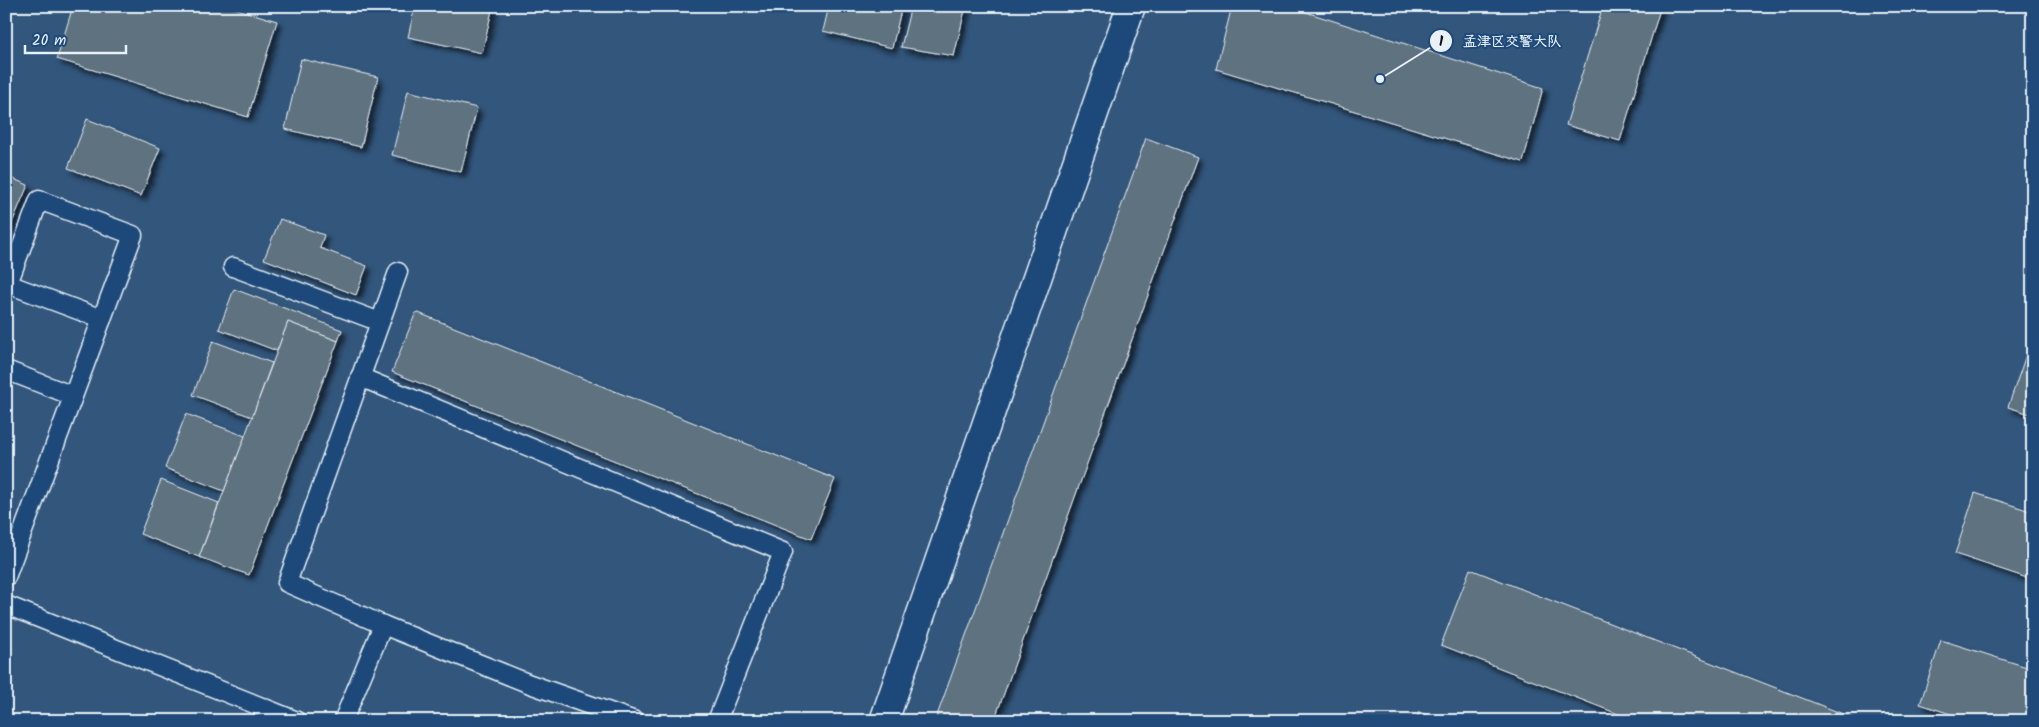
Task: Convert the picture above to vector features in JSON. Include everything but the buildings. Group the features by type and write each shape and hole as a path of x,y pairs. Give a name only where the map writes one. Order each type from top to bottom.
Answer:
{"street":[{"path":"884,721 1132,6"}],"lane":[{"path":"6,577 102,319 132,235 39,200 7,286 102,319"},
{"path":"233,267 380,322"},
{"path":"398,272 287,583 383,625 530,684 636,721"},
{"path":"6,370 73,396"},
{"path":"360,377 783,552 717,721"},
{"path":"6,605 296,721"},
{"path":"343,721 383,625"}],"place":[{"name":"孟津区交警大队","path":"1380,79"}]}
